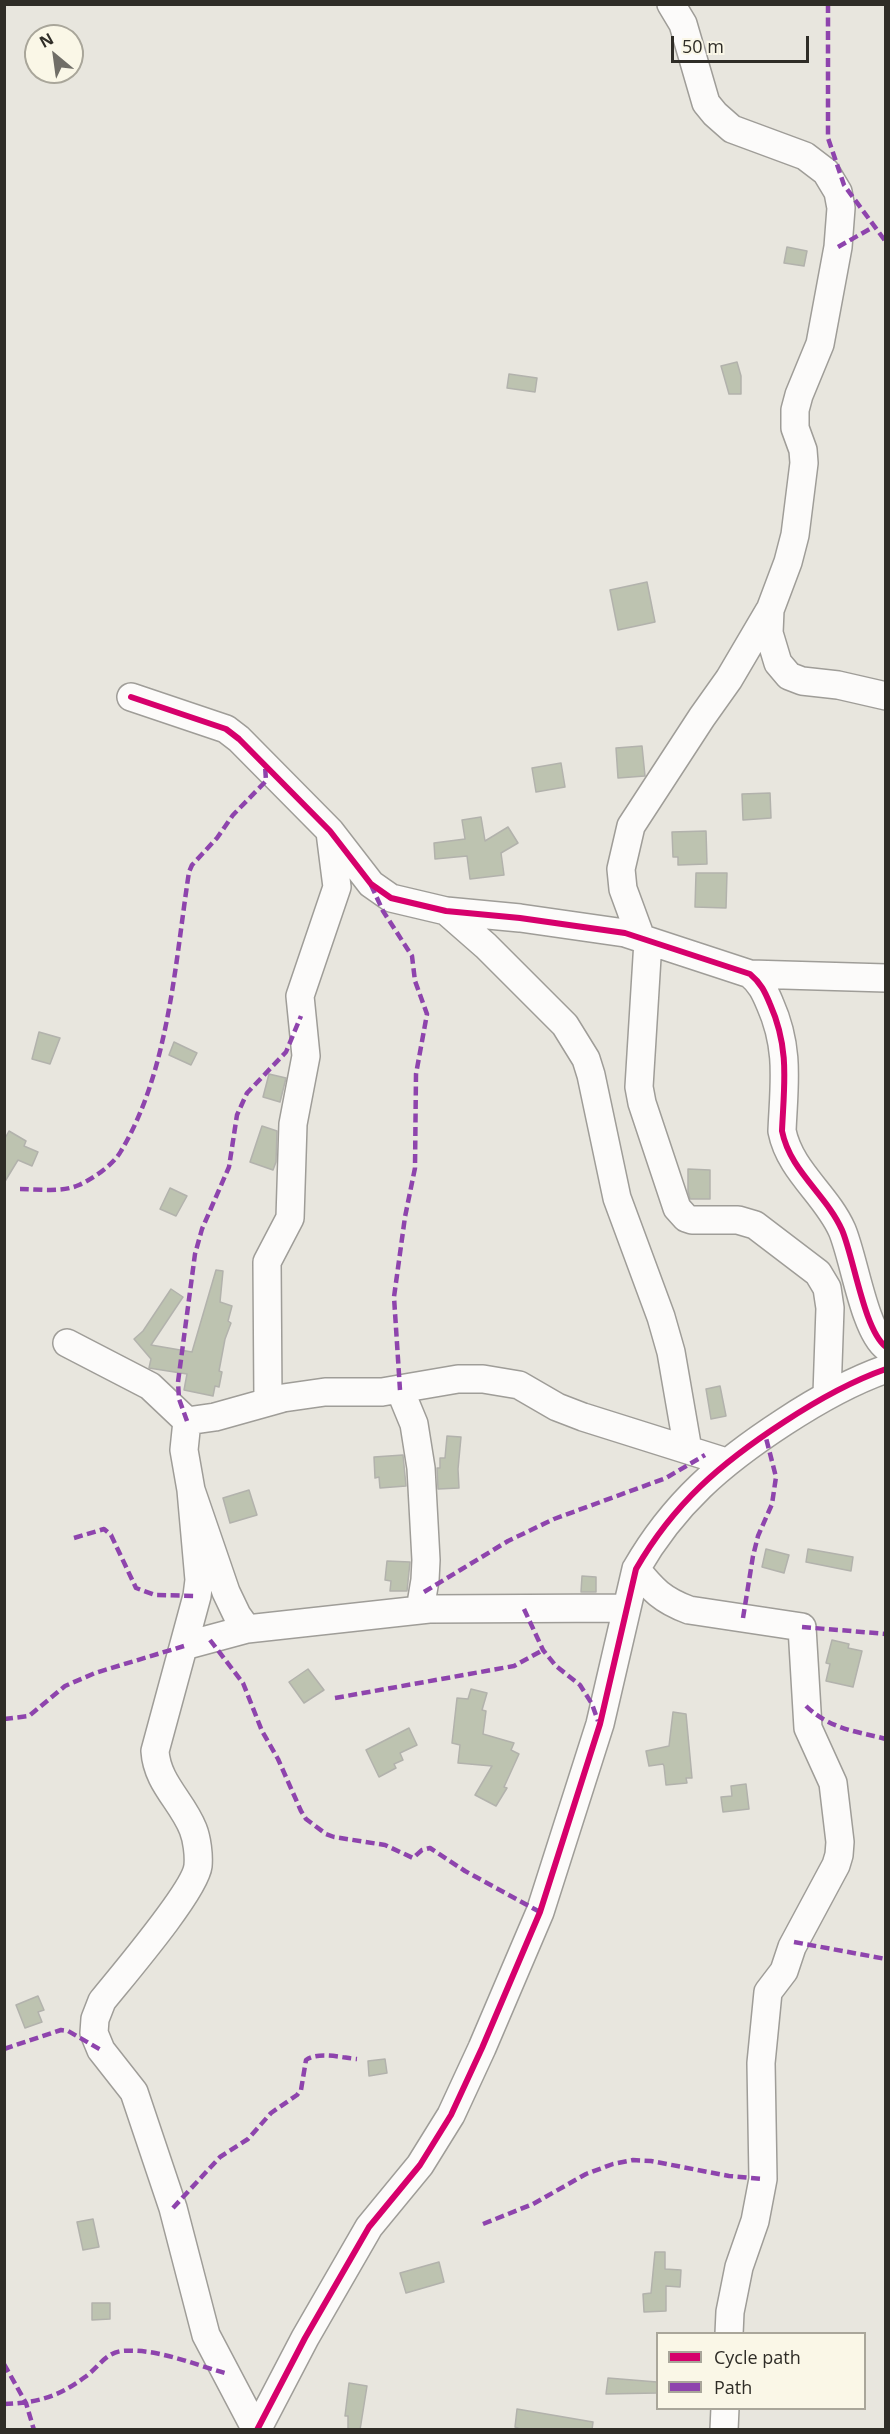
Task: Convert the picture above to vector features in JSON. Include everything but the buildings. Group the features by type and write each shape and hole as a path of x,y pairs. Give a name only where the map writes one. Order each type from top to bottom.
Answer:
{"street":[{"path":"671,4 683,24 706,103 715,114 732,129 805,156 826,172 838,192 841,208 838,247 820,344 795,410 795,428 803,450 804,463 795,535 788,562 770,610 729,680 631,826 621,869 623,889 645,939 639,1087 642,1103 677,1208 686,1218 738,1220 755,1225 818,1273 826,1288 830,1308 828,1394"},
{"path":"770,610 769,633 778,663 789,676 802,681 838,685 885,696"},
{"path":"131,697 226,729 239,739 330,831 371,884 391,898 446,911 520,918 625,933 750,974 885,978"},
{"path":"268,1402 267,1262 290,1218 293,1124 306,1056 300,996 337,887 330,831"},
{"path":"446,911 486,946 565,1025 586,1059 617,1198 661,1317 671,1352 688,1450"},
{"path":"750,974 764,989 780,1028 785,1055 782,1131 784,1143 790,1157 833,1213 842,1230 872,1327 885,1347"},
{"path":"67,1343 150,1386 188,1421"},
{"path":"256,2430 304,2338 369,2227 420,2165 451,2115 482,2048 540,1912 600,1724 636,1569 655,1538 678,1508 726,1462 828,1394 885,1369"},
{"path":"188,1421 215,1417 268,1402 325,1392 400,1390 458,1379 503,1381 519,1385 557,1407 583,1417 726,1462"},
{"path":"400,1390 414,1424 422,1468 426,1560 420,1610"},
{"path":"188,1421 184,1450 191,1490 199,1580 184,1646 158,1736 156,1763 161,1778 193,1829 198,1867 188,1889 102,2001 95,2019 94,2033 101,2050 134,2092 172,2208 206,2335 256,2430"},
{"path":"191,1490 226,1592 247,1629"},
{"path":"636,1569 657,1594 671,1604 689,1610 802,1627 808,1728 833,1783 840,1842 836,1865 792,1947 784,1971 772,1986 767,1998 761,2063 763,2180 755,2221 739,2267 730,2312 729,2332"},
{"path":"184,1646 247,1629 420,1610 626,1608"},
{"path":"724,2430 725,2410"}],"marked path":[{"path":"828,4 828,138 844,185 886,242"},
{"path":"838,247 875,226"},
{"path":"20,1189 57,1190 79,1185 103,1171 121,1151 137,1120 160,1052 174,979 189,872 192,865 217,838 233,815 266,781 265,765"},
{"path":"371,885 383,911 412,956 415,981 427,1014 416,1074 415,1168 405,1217 394,1297 400,1390"},
{"path":"187,1421 179,1399 178,1382 195,1254 202,1229 229,1167 237,1115 247,1093 286,1052 301,1016"},
{"path":"743,1618 753,1556 758,1536 772,1504 776,1477 765,1434"},
{"path":"424,1592 508,1541 554,1519 666,1478 705,1455"},
{"path":"74,1538 104,1529 111,1535 136,1588 155,1595 197,1596"},
{"path":"524,1609 543,1650 556,1666 580,1685 592,1704 598,1721"},
{"path":"802,1627 886,1634"},
{"path":"210,1640 243,1683 262,1731 306,1819 326,1834 334,1837 385,1845 413,1858 422,1850 430,1848 465,1871 540,1912"},
{"path":"4,1719 29,1716 65,1686 95,1673 184,1646"},
{"path":"335,1698 514,1666 543,1650"},
{"path":"806,1706 824,1720 853,1731 886,1739"},
{"path":"794,1942 886,1959"},
{"path":"4,2049 61,2030 68,2031 101,2050"},
{"path":"173,2208 220,2157 248,2139 271,2113 297,2095 301,2090 306,2060 324,2055 357,2059"},
{"path":"483,2224 533,2204 586,2174 613,2164 633,2160 651,2161 729,2176 763,2179"},
{"path":"4,2404 47,2398 66,2390 90,2373 102,2361 122,2351 161,2354 225,2373"},
{"path":"4,2364 26,2403 34,2430"}],"cycle path":[{"path":"131,697 226,729 239,739 330,831 371,884 391,898 446,911 520,918 625,933 750,974 760,984 781,1036 784,1067 782,1131 786,1145 792,1158 827,1205 842,1230 866,1310 878,1338 886,1347"},
{"path":"257,2430 305,2338 369,2227 420,2165 451,2115 482,2048 540,1912 600,1724 636,1569 666,1524 683,1504 720,1469 761,1437 821,1399 886,1369"}]}
